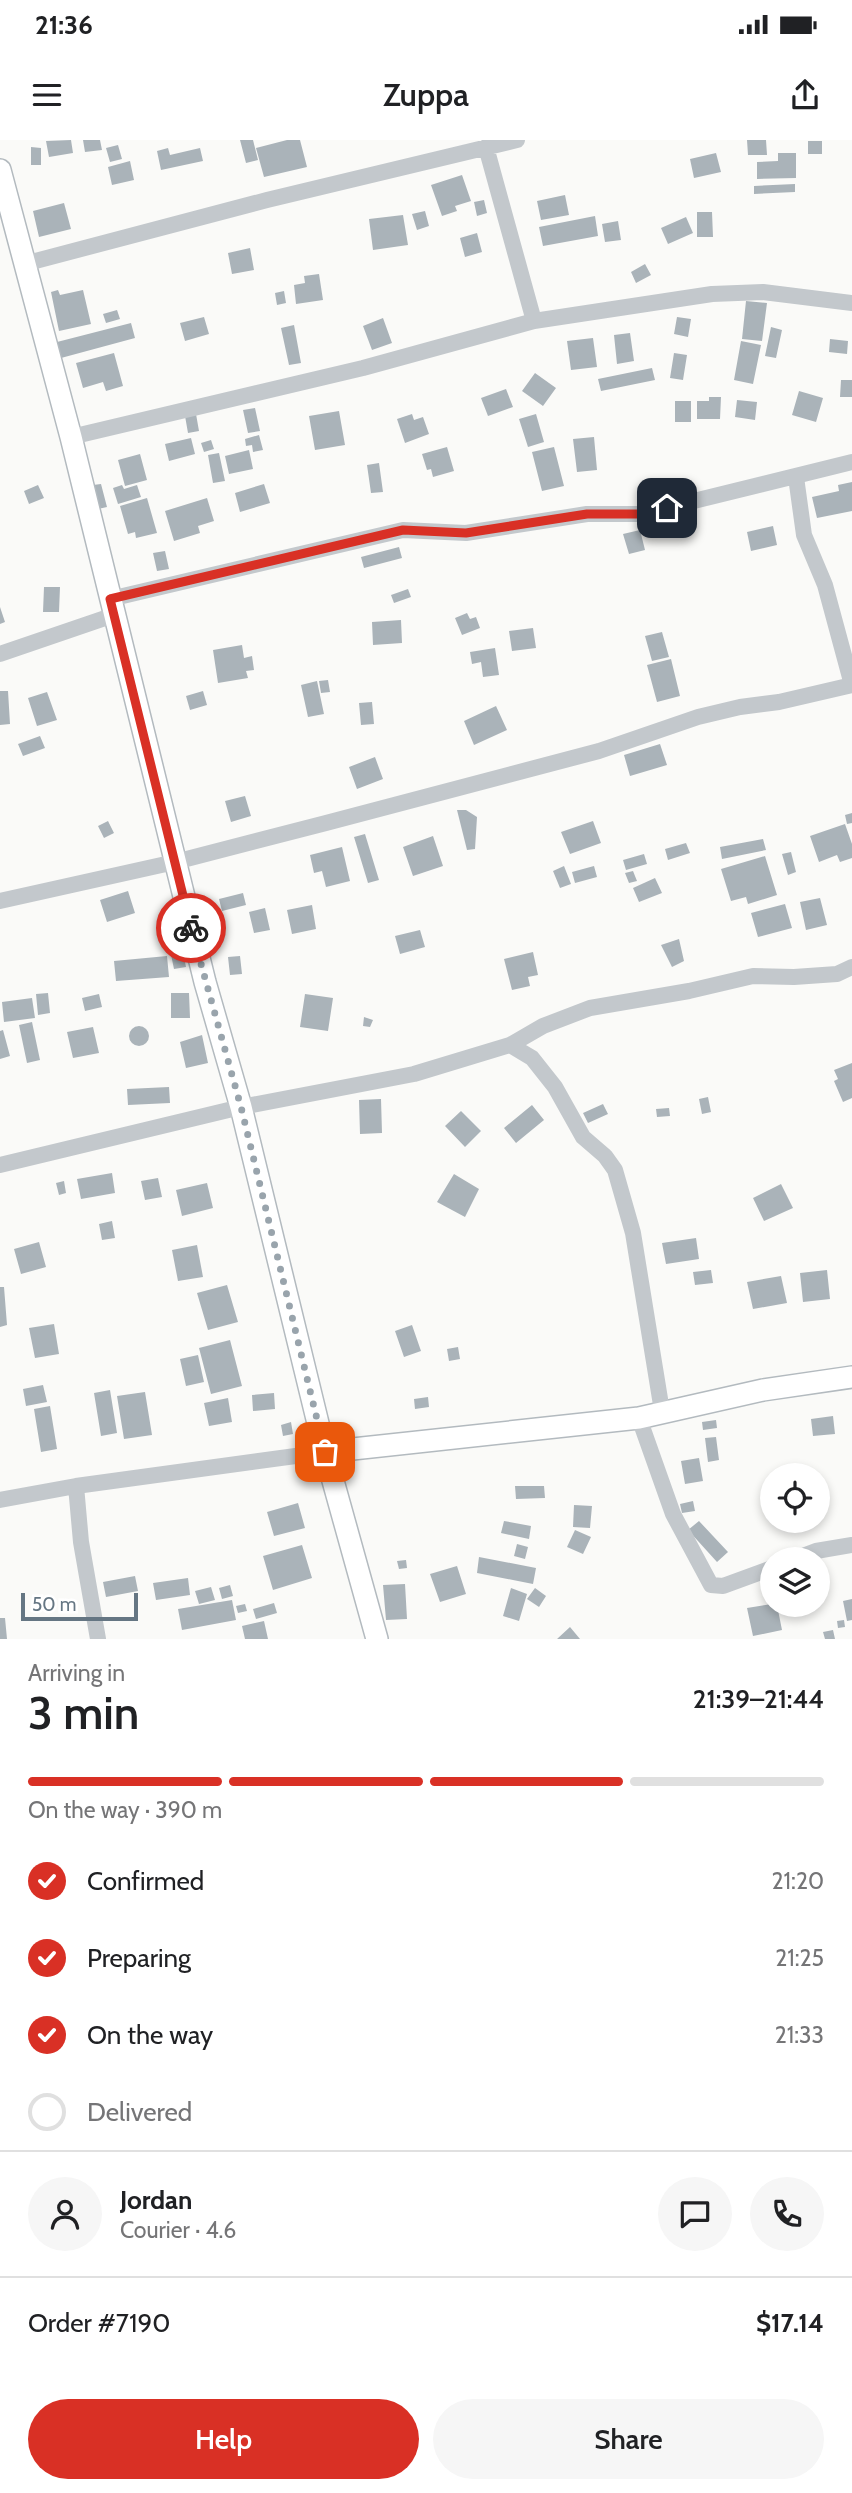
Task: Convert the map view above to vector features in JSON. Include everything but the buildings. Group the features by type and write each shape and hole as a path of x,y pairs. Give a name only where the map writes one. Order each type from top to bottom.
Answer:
{"main road":[{"path":"0,170 7,230 24,264 71,437 205,982 241,1107 325,1452 377,1639"},
{"path":"325,1452 639,1418 763,1390 852,1377"}],"street":[{"path":"24,264 267,200 517,140"},
{"path":"486,147 534,321"},
{"path":"71,437 363,368 534,321 712,294 763,292 852,303"},
{"path":"0,654 112,607 403,530 466,533 587,514 641,514 852,462"},
{"path":"0,901 175,862 600,751 698,717 852,685 825,586 804,535 796,477"},
{"path":"0,1165 241,1107 414,1074 510,1045 543,1026 590,1008 688,991 753,976 794,978 836,974 852,967"},
{"path":"510,1045 532,1058 555,1087 583,1136 605,1156 615,1170 634,1233 662,1411"},
{"path":"639,1418 673,1514 711,1585 723,1586 760,1572"},
{"path":"0,1500 76,1486 325,1452"},
{"path":"76,1486 81,1542 98,1639"},
{"path":"830,1549 852,1545"}],"way so far":[{"path":"191,928 241,1107 325,1452"}],"route":[{"path":"191,928 110,599 403,530 466,533 587,514 641,514 667,508"}]}
